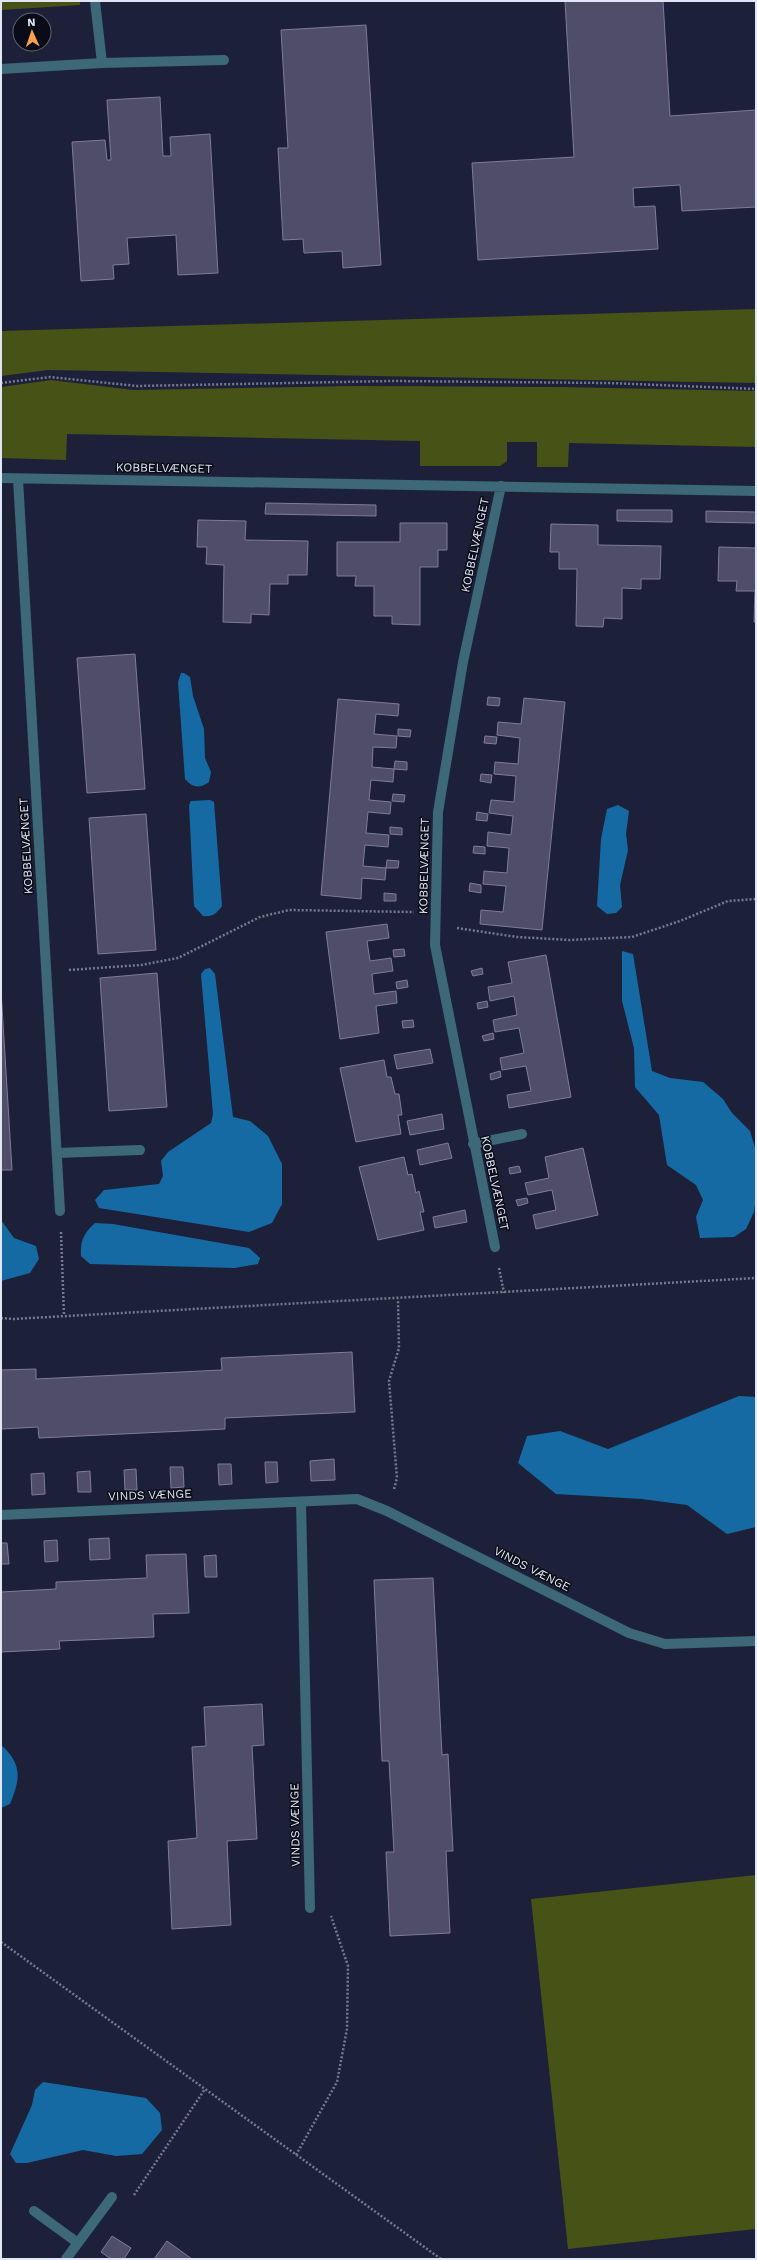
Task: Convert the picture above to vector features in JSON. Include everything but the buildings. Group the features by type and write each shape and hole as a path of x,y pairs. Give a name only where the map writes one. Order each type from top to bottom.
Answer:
{"street":[{"path":"95,1 102,63"},
{"path":"1,68 102,63 224,60"},
{"name":"KOBBELVÆNGET","path":"1,478 756,491"},
{"name":"KOBBELVÆNGET","path":"18,479 60,1211"},
{"name":"KOBBELVÆNGET","path":"495,1248 435,945 438,812 463,662 501,486"},
{"path":"474,1144 522,1134"},
{"path":"56,1153 140,1150"},
{"name":"VINDS VÆNGE","path":"1,1515 356,1499 387,1511 629,1633 665,1644 756,1641"},
{"name":"VINDS VÆNGE","path":"301,1502 310,1908"},
{"path":"66,2259 112,2197"},
{"path":"34,2211 78,2243"}],"path":[{"path":"1,383 50,377 137,386 391,382 609,383 756,389"},
{"path":"46,972 141,964 178,958 260,917 290,910 436,918 517,937 570,940 632,937 680,921 728,901 756,899"},
{"path":"60,1211 64,1316"},
{"path":"1,1318 13,1319 398,1299 756,1278"},
{"path":"387,1511 397,1478 389,1381 399,1348 398,1299"},
{"path":"296,2155 321,2114 337,2082 347,2029 348,1966 328,1907 310,1908"},
{"path":"1,1942 441,2259"},
{"path":"112,2197 127,2206 205,2089"}],"green space":[{"path":"1,1 80,1 80,5 1,10"},
{"path":"756,309 756,383 48,370 1,376 1,331"},
{"path":"51,380 133,390 359,386 562,387 756,391 756,447 569,443 568,467 537,467 537,442 507,442 507,461 500,466 420,466 420,441 67,434 66,460 1,458 1,387"},
{"path":"756,1875 756,2229 568,2249 531,1899"}],"water":[{"path":"181,673 184,673 190,677 193,696 204,729 205,758 211,772 209,782 202,786 193,786 185,779 178,682"},
{"path":"210,800 214,802 222,906 214,914 203,916 194,906 189,805 191,801"},
{"path":"618,805 629,811 626,834 628,850 620,885 622,907 616,913 607,914 597,906 601,839 607,809"},
{"path":"622,951 633,954 652,1071 670,1078 703,1082 723,1099 732,1113 750,1131 756,1151 756,1197 754,1212 746,1229 734,1237 700,1238 696,1217 703,1200 696,1185 667,1165 659,1115 635,1087 634,1048 622,1001"},
{"path":"210,968 215,974 233,1117 250,1121 268,1136 282,1164 282,1204 272,1223 249,1232 99,1208 95,1200 104,1190 159,1184 163,1176 161,1161 168,1152 211,1123 213,1114 201,974 205,969"},
{"path":"1,1220 14,1238 36,1246 39,1259 30,1273 1,1281"},
{"path":"95,1223 113,1224 249,1248 260,1258 258,1264 235,1268 90,1264 81,1256 81,1246 85,1234"},
{"path":"739,1396 756,1397 756,1527 727,1534 687,1505 642,1499 556,1494 518,1463 527,1436 560,1431 608,1449"},
{"path":"1,1745 13,1759 18,1773 16,1787 10,1804 1,1808"},
{"path":"43,2082 146,2098 160,2113 162,2130 142,2154 116,2156 83,2150 27,2163 16,2163 10,2154 32,2105 35,2090"}]}
